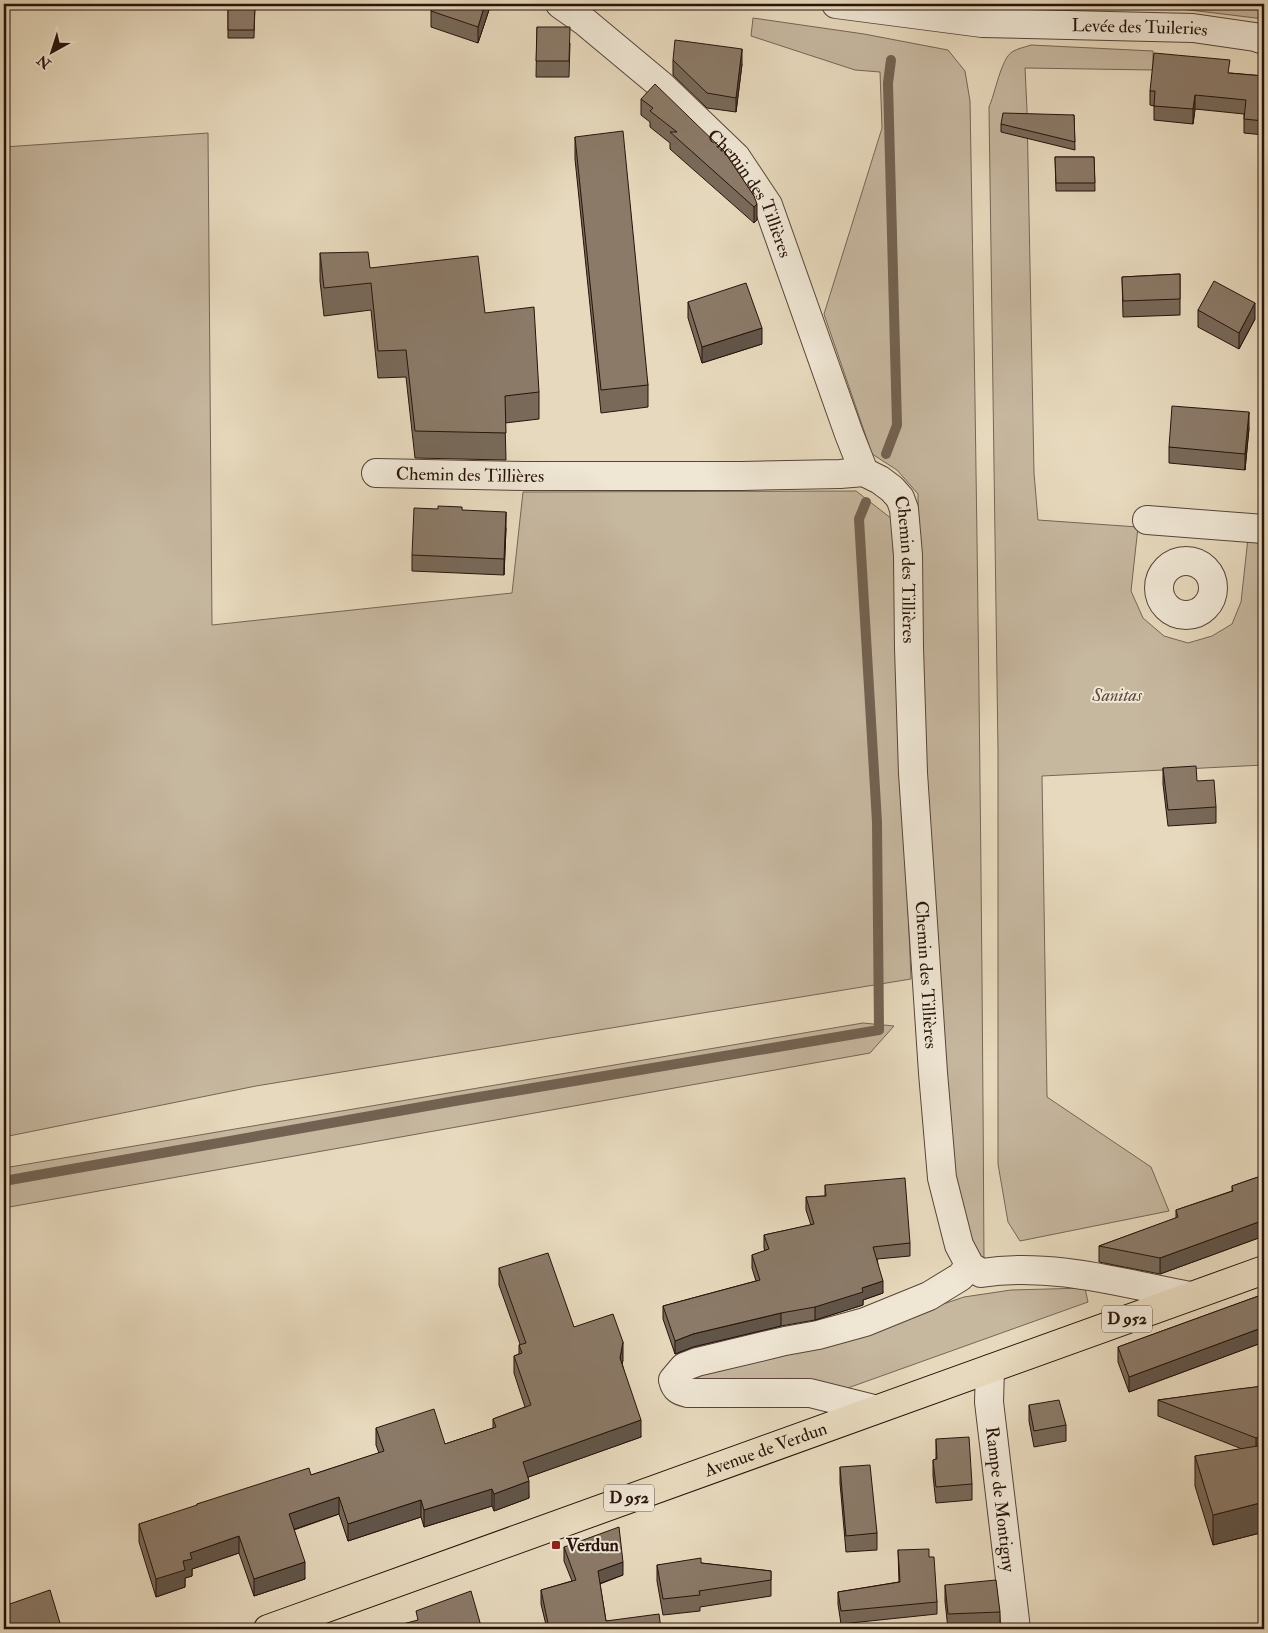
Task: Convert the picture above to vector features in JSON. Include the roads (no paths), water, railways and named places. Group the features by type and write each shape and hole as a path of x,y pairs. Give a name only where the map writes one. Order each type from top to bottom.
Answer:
{"main road":[{"name":"Avenue de Verdun","path":"268,1629 1264,1270"}],"street":[{"name":"Chemin des Tillières","path":"560,4 584,21 662,86 736,157 768,205 864,472"},
{"name":"Levée des Tuileries","path":"836,4 982,23 1193,28 1264,40"},
{"name":"Chemin des Tillières","path":"376,473 525,476 742,476 864,472 880,480 900,498 906,522 913,773 942,1178 959,1245 970,1266"},
{"path":"1148,520 1264,530"},
{"path":"1192,562 1207,525"},
{"path":"874,1409 810,1393 688,1393 680,1391 675,1387 673,1380 684,1367 697,1362 818,1335 866,1322 929,1296 960,1277 970,1266 981,1272 1025,1269 1078,1273 1190,1296"},
{"name":"Rampe de Montigny","path":"990,1369 989,1402 1016,1629"}],"waterway":[{"path":"886,454 897,425 888,83 891,60"},
{"path":"4,1181 455,1101 879,1030 877,822 859,519 866,502"}],"place":[{"name":"Verdun","path":"556,1545"}],"park label":[{"name":"Sanitas","path":"1117,695"}]}
